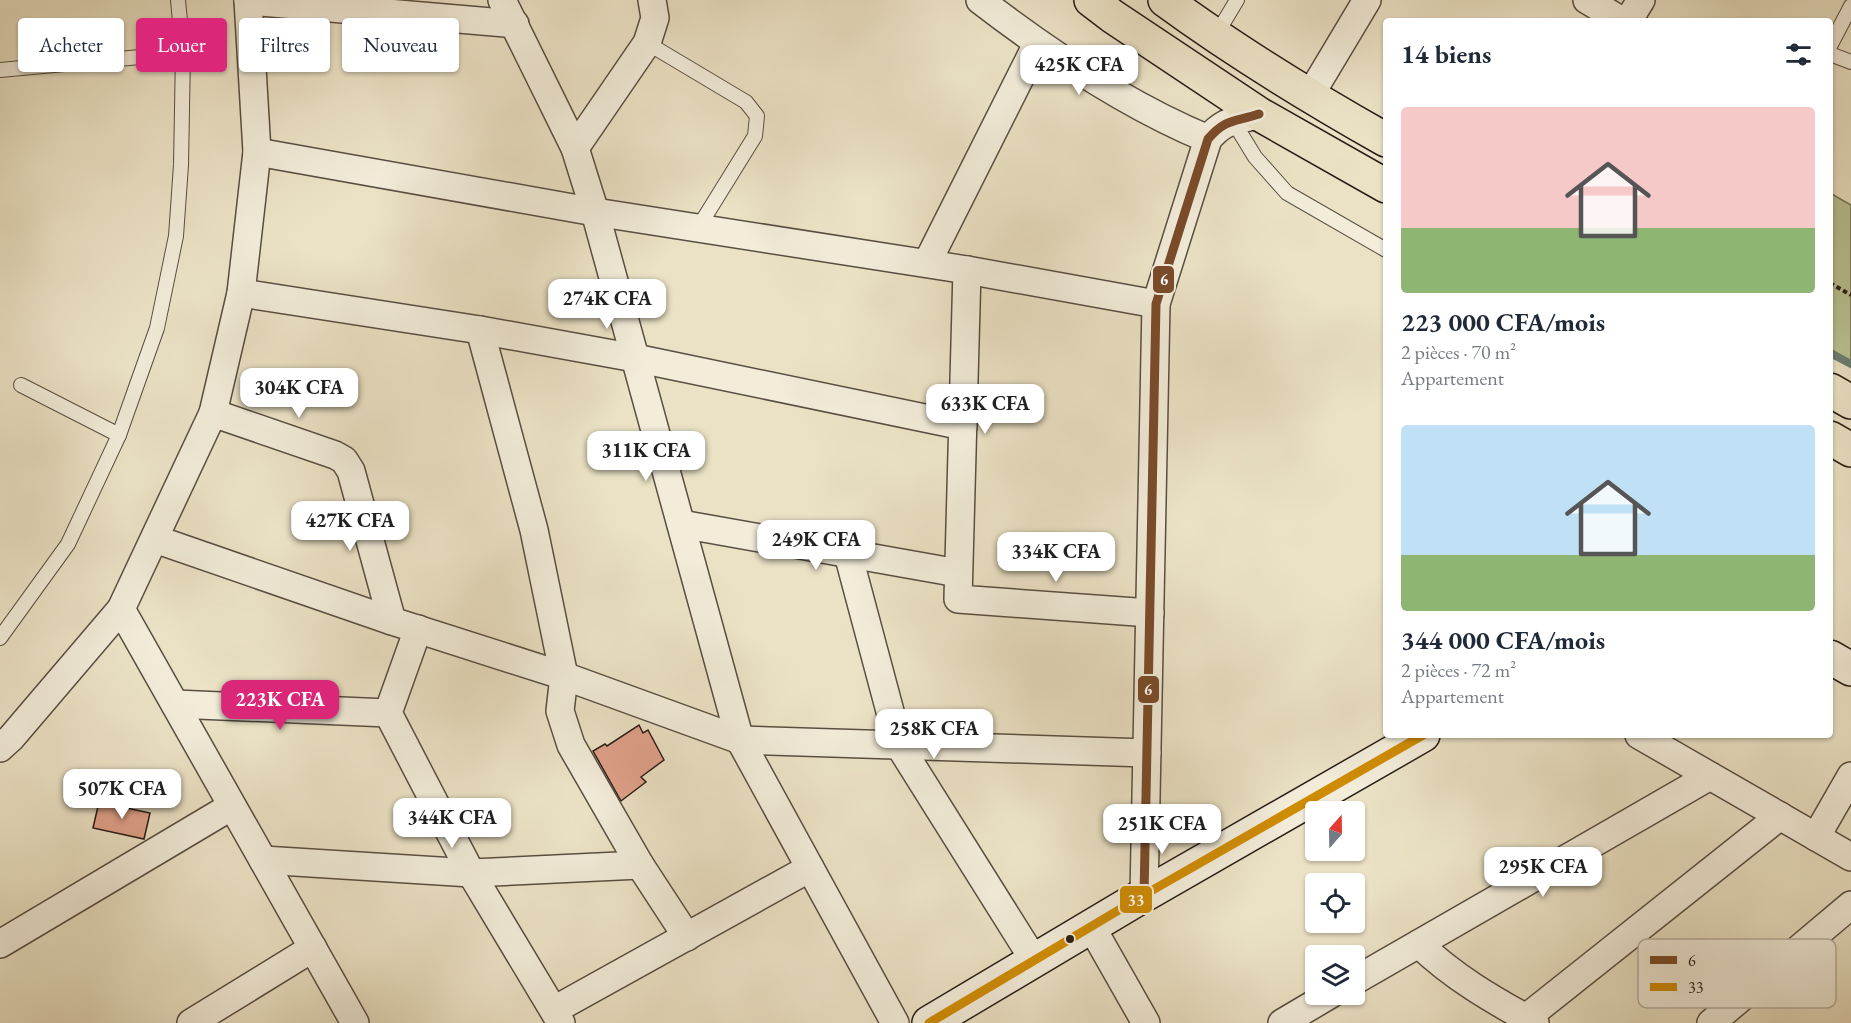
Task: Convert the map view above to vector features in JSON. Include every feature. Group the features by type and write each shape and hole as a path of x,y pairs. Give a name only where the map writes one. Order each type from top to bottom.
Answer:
{"highway":[{"path":"1091,0 1246,117 1383,185"},
{"path":"1165,0 1215,37 1309,97 1383,138"},
{"path":"1833,392 1851,402"},
{"path":"1833,440 1851,450"}],"street":[{"path":"502,0 575,148 595,212 740,740 894,1023"},
{"path":"575,148 647,43 655,18 652,0"},
{"path":"980,0 1037,44 1172,124 1208,139"},
{"path":"1309,97 1367,0"},
{"path":"1587,0 1617,18"},
{"path":"1630,18 1641,0"},
{"path":"0,748 121,609 213,412 241,293 257,152 248,1 515,24"},
{"path":"927,263 1037,44"},
{"path":"1144,895 1156,304 1208,139 1219,126 1246,117"},
{"path":"257,152 595,212 927,263 1156,304"},
{"path":"967,270 958,599 1150,613"},
{"path":"241,293 480,330 635,358 963,426"},
{"path":"480,330 534,530 564,676 560,711 571,745 640,865 687,937"},
{"path":"213,412 344,460 351,471 392,621"},
{"path":"681,524 958,573"},
{"path":"155,539 392,621 564,676 740,740 1147,753"},
{"path":"848,554 898,746 1034,960"},
{"path":"121,609 355,1023"},
{"path":"418,629 388,713 471,873 557,1017 687,937 810,868"},
{"path":"1833,659 1851,669"},
{"path":"175,704 388,713"},
{"path":"946,1019 1034,960 1091,926 1418,738"},
{"path":"1644,738 1851,857"},
{"path":"1365,975 1710,776"},
{"path":"1816,837 1851,776"},
{"path":"0,944 232,806"},
{"path":"1419,944 1439,964 1460,980 1531,1021 1780,816"},
{"path":"263,860 471,873 640,865"},
{"path":"1811,939 1851,905"},
{"path":"1091,926 1146,1023"},
{"path":"191,1023 313,948"},
{"path":"1289,1021 1314,1005"},
{"path":"1711,1023 1729,1008"}],"lane":[{"path":"178,0 180,18"},
{"path":"1215,37 1237,0"},
{"path":"1833,40 1851,6"},
{"path":"647,43 746,102 757,116 755,136 698,228"},
{"path":"1833,55 1851,62"},
{"path":"0,69 136,57"},
{"path":"0,638 68,544 119,435 157,328 176,236 181,165 183,72"},
{"path":"1246,117 1255,157 1287,193 1383,248"},
{"path":"21,385 119,435"}],"path":[{"path":"1833,285 1851,295"}],"green space":[{"path":"1833,195 1851,205 1851,361 1833,351"}],"building":[{"path":"639,725 643,733 648,730 664,760 641,777 646,782 621,801 593,751 605,744 607,746"},
{"path":"99,802 150,813 144,839 93,828"}],"waterway":[{"path":"1833,355 1851,364"}],"transit line":[{"name":"6","path":"1144,895 1156,304 1208,139 1226,124 1259,114"},
{"name":"33","path":"929,1023 1144,895 1418,738"}]}
